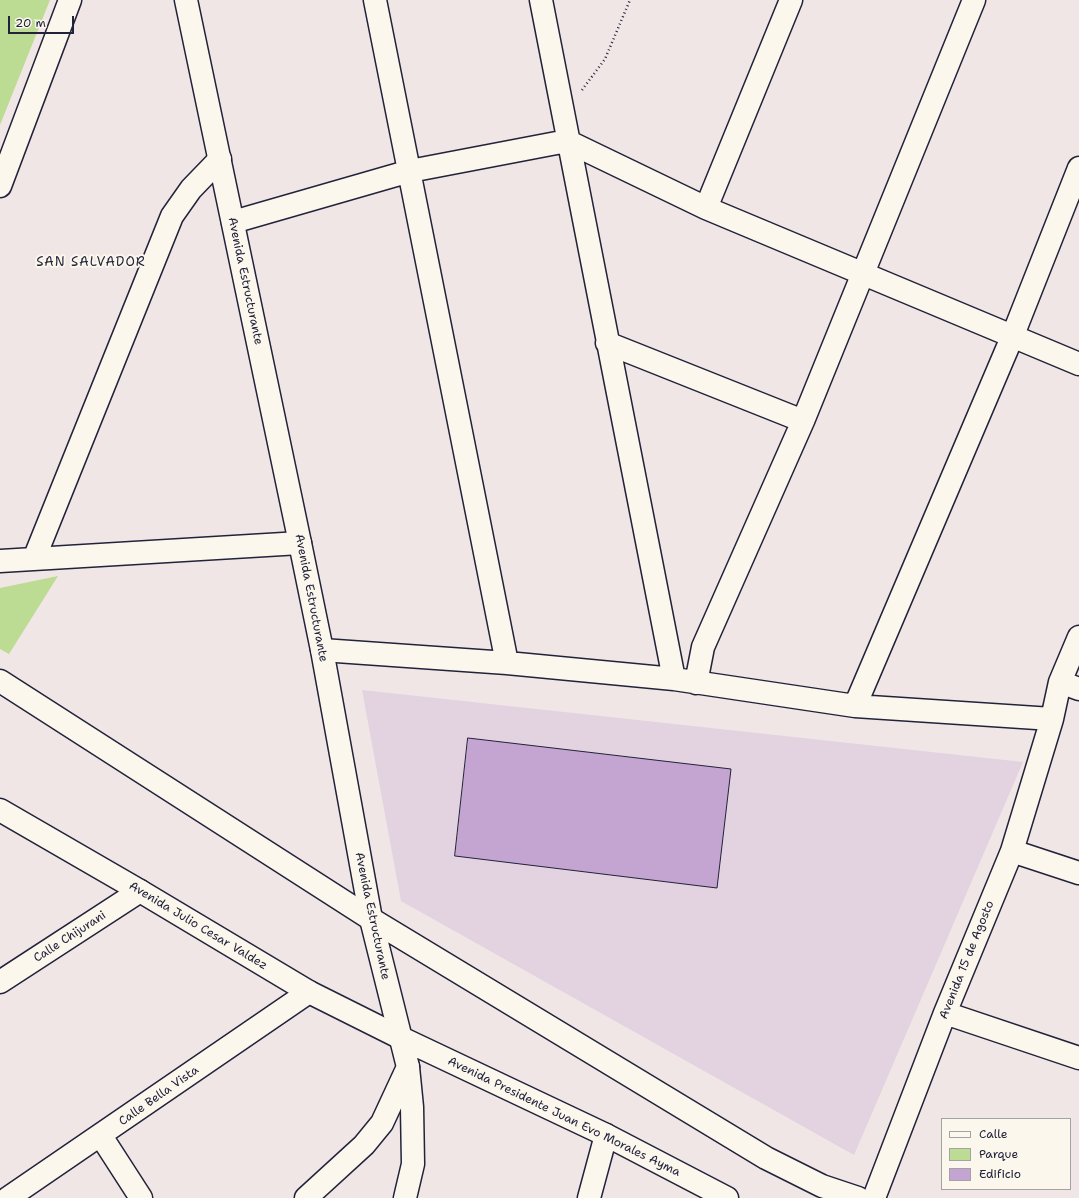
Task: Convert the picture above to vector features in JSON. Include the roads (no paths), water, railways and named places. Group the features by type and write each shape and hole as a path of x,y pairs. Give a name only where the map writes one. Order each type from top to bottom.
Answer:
{"street":[{"path":"0,186 70,0"},
{"name":"Avenida Estructurante","path":"186,0 322,650 371,919 399,1037 408,1067 412,1107 413,1164 405,1198"},
{"path":"374,0 410,171 506,663"},
{"path":"540,0 563,108 567,141 674,679"},
{"path":"706,208 791,0"},
{"path":"696,683 703,646 803,421 974,0"},
{"path":"233,222 410,171 567,141 706,208 1013,335 1079,364"},
{"path":"34,559 172,216 191,189 220,159"},
{"path":"855,706 1013,335 1079,168"},
{"path":"607,343 803,421"},
{"path":"0,561 300,543"},
{"name":"Avenida 15 de Agosto","path":"874,1198 945,1013 1012,850 1052,719 1070,685 1079,637"},
{"path":"322,650 506,663 674,679 855,706 1052,719"},
{"path":"0,681 371,919 766,1158 822,1186 858,1198"},
{"name":"Avenida Julio Cesar Valdez","path":"0,810 140,891 309,992 399,1037"},
{"path":"1012,850 1079,873"},
{"name":"Calle Chijurani","path":"0,982 140,891"},
{"name":"Calle Bella Vista","path":"8,1198 101,1136 309,992"},
{"path":"945,1013 1079,1058"},
{"name":"Avenida Presidente Juan Evo Morales Ayma","path":"399,1037 606,1135 727,1198"},
{"path":"306,1198 364,1145 382,1123 408,1067"},
{"path":"589,1198 606,1135"},
{"path":"101,1136 140,1198"}],"district":[{"name":"SAN SALVADOR","path":"91,263"}]}
